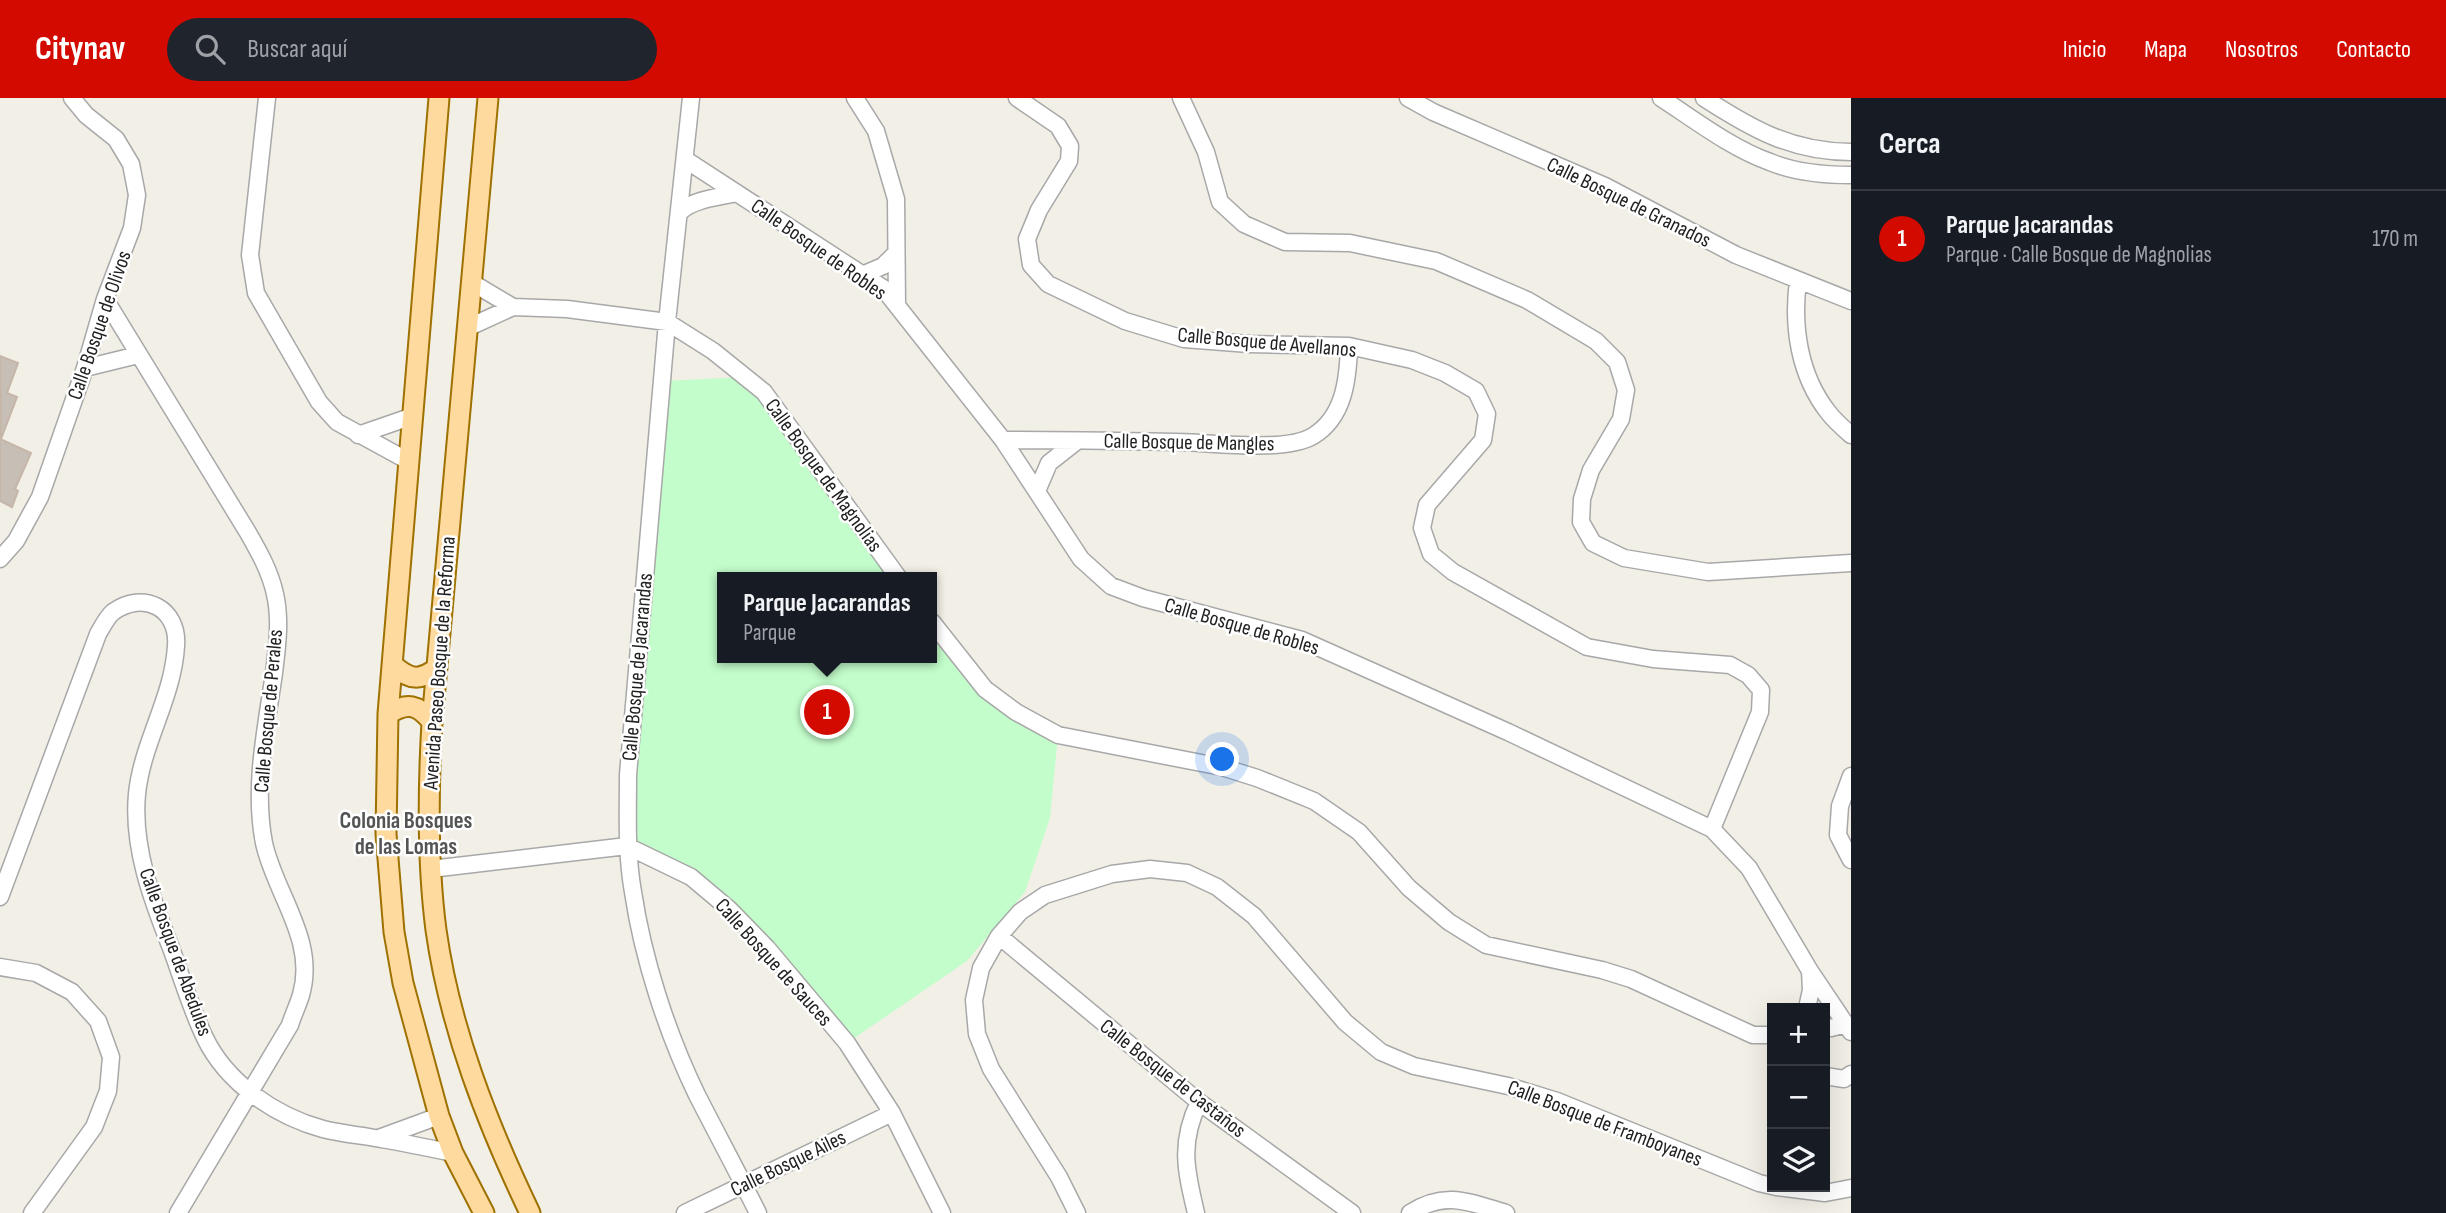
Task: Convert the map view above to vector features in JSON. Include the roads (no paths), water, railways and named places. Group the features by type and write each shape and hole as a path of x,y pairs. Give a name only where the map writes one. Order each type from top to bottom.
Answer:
{"main road":[{"name":"Avenida Paseo Bosque de la Reforma","path":"439,98 388,714 386,834 394,932 403,983 439,1116 453,1153 484,1213"},
{"name":"Avenida Paseo Bosque de la Reforma","path":"488,98 432,722 429,785 431,869 437,931 450,1001 474,1081 530,1213"},
{"path":"394,666 403,674 415,678 427,676 437,668"},
{"path":"388,714 399,707 412,706 424,712 432,722"}],"street":[{"name":"Calle Bosque de Olivos","path":"0,559 16,541 40,497 132,228 138,195 131,164 116,139 86,115 72,98"},
{"path":"267,98 250,255 256,293 319,402 337,422 410,461"},
{"name":"Calle Bosque de Jacarandas","path":"691,98 667,322 628,775 627,846 632,891 644,950 663,1008 696,1092 758,1213"},
{"path":"855,98 876,131 896,199 897,305"},
{"name":"Calle Bosque de Avellanos","path":"1017,98 1058,126 1070,146 1069,161 1039,210 1027,239 1031,265 1048,284 1125,321 1184,338 1250,344 1349,346 1412,360 1445,373 1476,391 1487,414 1483,440 1427,505 1422,527 1432,554 1453,572 1587,647 1653,659 1730,665 1748,675 1761,690 1760,712 1712,829"},
{"path":"1181,98 1206,152 1220,202 1244,224 1286,242 1350,243 1436,261 1527,300 1596,341 1617,362 1626,390 1621,419 1591,470 1582,499 1581,522 1593,543 1624,558 1709,572 1851,563"},
{"name":"Calle Bosque de Granados","path":"1408,98 1433,112 1605,186 1736,256 1851,301"},
{"path":"1661,98 1724,139 1770,163 1851,175"},
{"path":"1704,98 1778,140 1809,149 1851,152"},
{"name":"Calle Bosque de Robles","path":"686,160 883,288 1003,440 1081,559 1111,586 1143,598 1302,640 1508,732 1712,829 1749,868 1810,971 1849,1028"},
{"name":"Calle Bosque de Robles","path":"680,212 683,208 704,201 737,193"},
{"path":"862,275 883,266 896,253"},
{"path":"1798,281 1796,328 1803,362 1828,412 1851,435"},
{"name":"Calle Bosque de Magnolias","path":"471,282 513,307"},
{"name":"Calle Bosque de Perales","path":"106,299 267,566 276,597 278,638 262,764 260,806 264,843 300,934 305,960 302,993 290,1025 178,1213"},
{"name":"Calle Bosque de Magnolias","path":"467,328 513,307 567,309 667,322 713,351 764,392 894,572"},
{"name":"Calle Bosque de Mangles","path":"1003,440 1277,445 1311,438 1328,425 1342,401 1348,376 1349,346"},
{"path":"85,368 138,355"},
{"path":"358,435 413,416"},
{"path":"1037,491 1049,463 1077,441"},
{"name":"Calle Bosque de Abedules","path":"0,897 98,634 111,613 122,607 133,602 157,605 173,622 177,645 172,676 143,760 137,796 139,849 162,925 205,1039 226,1070 251,1093 296,1121 324,1129 453,1153"},
{"path":"937,628 985,689 1016,712 1058,735 1222,767 1314,801 1359,832 1409,888 1449,922 1486,945 1631,979 1767,1043"},
{"path":"1851,776 1840,806 1838,835 1851,860"},
{"path":"431,869 627,846"},
{"name":"Calle Bosque de Sauces","path":"627,846 691,877 729,909 767,948 847,1043 892,1113 942,1213"},
{"name":"Calle Bosque de Framboyanes","path":"1077,1213 1059,1177 991,1069 977,1034 974,1000 981,968 999,936 1020,912 1045,895 1112,874 1150,869 1187,873 1217,887 1254,916 1346,1022 1381,1052 1415,1066 1508,1086 1557,1101 1767,1185"},
{"name":"Calle Bosque de Castaños","path":"999,936 1199,1102 1352,1213"},
{"path":"0,967 36,973 72,992 98,1021 111,1057 108,1091 94,1127 32,1213"},
{"path":"1808,1003 1811,990 1810,971"},
{"name":"Calle Bosque de Robles","path":"1830,1028 1849,1028"},
{"path":"1753,1035 1767,1035"},
{"path":"1830,1077 1844,1079 1851,1074"},
{"path":"1196,1213 1185,1150 1190,1124 1199,1102"},
{"name":"Calle Bosque Ailes","path":"685,1213 892,1113"},
{"name":"Calle Bosque de Abedules","path":"379,1138 439,1116"},
{"name":"Calle Bosque de Framboyanes","path":"1818,1192 1851,1188"},
{"path":"1410,1213 1432,1202 1455,1199 1506,1213"}],"place":[{"name":"Parque Jacarandas","path":"827,712"}],"district":[{"name":"Colonia Bosques de las Lomas","path":"406,833"}]}
